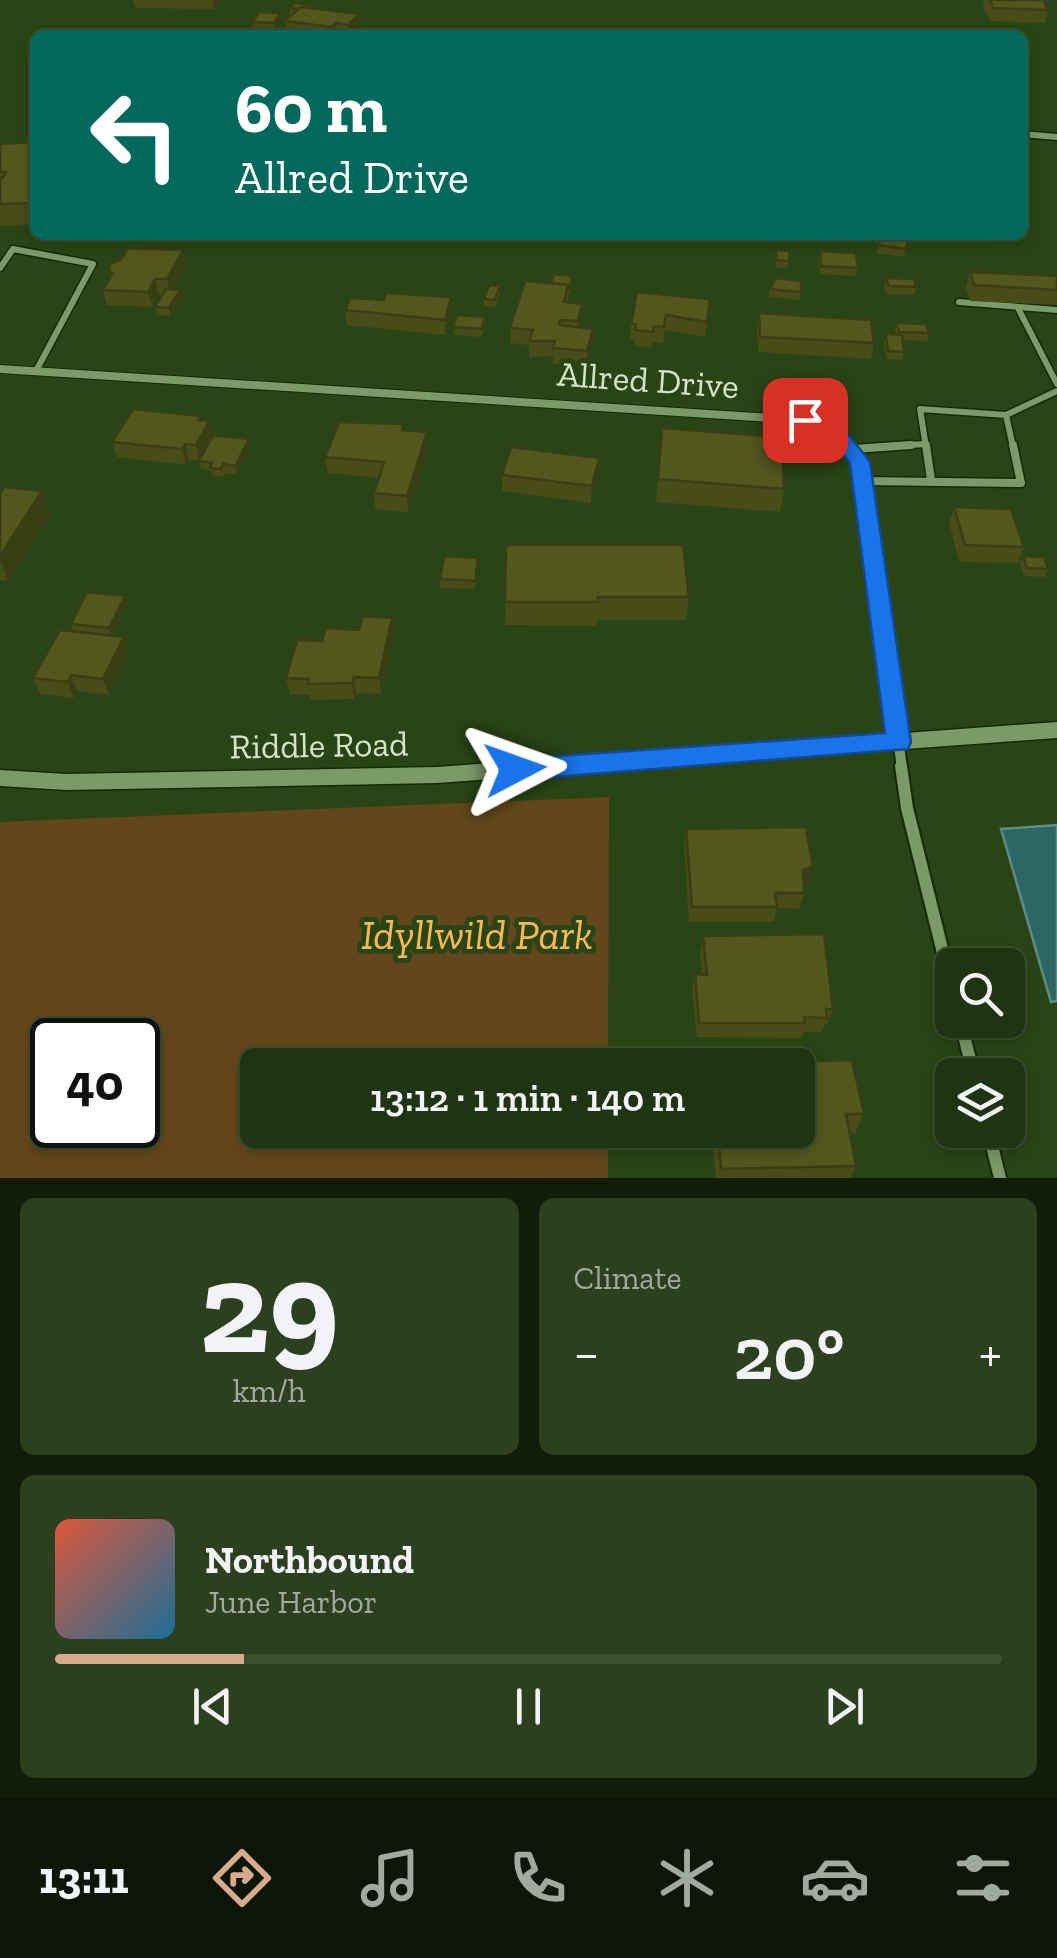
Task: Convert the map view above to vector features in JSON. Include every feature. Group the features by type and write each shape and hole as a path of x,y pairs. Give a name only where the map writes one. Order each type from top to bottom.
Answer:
{"street":[{"path":"1028,135 1057,137"},
{"name":"Allred Drive","path":"0,369 805,420 837,433 854,450"},
{"path":"854,450 863,481 907,808 942,948"},
{"name":"Riddle Road","path":"0,778 66,782 436,775 1057,730"},
{"path":"992,1148 1000,1178"}],"lane":[{"path":"0,268 13,250 93,264 36,371"},
{"path":"959,302 1057,310"},
{"path":"930,480 920,409 1006,415 1057,388 1018,307"},
{"path":"863,481 1021,482 1006,415"},
{"path":"854,450 924,444"}],"green space":[{"name":"Idyllwild Park","path":"609,797 608,1048 240,1048 240,1148 608,1148 608,1178 0,1178 0,822"}],"water":[{"path":"1057,825 1057,1001 1051,1002 1001,829"}],"building":[{"path":"990,0 1043,0 1048,10 993,8"},
{"path":"295,3 311,5 289,8"},
{"path":"301,7 359,14 348,25 336,23 331,27 285,21"},
{"path":"259,12 280,13 274,23 252,22"},
{"path":"30,142 30,203 0,204 0,178 6,172 0,172 0,144"},
{"path":"880,240 908,240 906,249 879,245"},
{"path":"128,248 183,250 167,279 155,279 148,292 103,290 113,273 109,272 110,264 121,259"},
{"path":"777,250 790,251 789,261 776,260"},
{"path":"820,251 856,253 858,268 821,266"},
{"path":"970,272 1057,276 1057,290 974,285"},
{"path":"554,274 573,276 569,289 568,285 551,283"},
{"path":"776,278 801,281 801,292 770,289"},
{"path":"886,278 914,279 916,287 889,286"},
{"path":"525,281 568,285 564,302 582,304 578,321 560,320 559,325 593,329 587,351 553,348 555,341 529,341 533,330 510,328"},
{"path":"489,285 500,286 495,300 484,299"},
{"path":"166,289 180,290 169,308 155,307"},
{"path":"637,292 710,299 707,322 666,315 664,327 654,326 653,332 635,330 636,324 631,324"},
{"path":"386,293 451,297 445,320 345,310 350,298 384,300"},
{"path":"759,313 871,320 874,343 760,337"},
{"path":"457,315 485,317 482,329 453,327"},
{"path":"897,323 926,324 929,333 899,332"},
{"path":"886,334 902,335 904,352 888,351"},
{"path":"133,409 200,416 198,420 209,421 196,445 185,444 182,449 112,442"},
{"path":"339,422 403,424 402,430 427,432 407,496 374,493 384,462 325,457"},
{"path":"662,428 782,437 784,489 658,479"},
{"path":"213,435 249,439 235,466 210,468 212,463 199,461"},
{"path":"511,447 599,458 592,486 502,475"},
{"path":"4,487 42,491 0,556 0,493"},
{"path":"954,507 1011,509 1024,547 965,545"},
{"path":"506,545 683,545 689,597 505,602"},
{"path":"444,556 478,558 475,581 440,579"},
{"path":"1023,556 1044,557 1048,569 1027,568"},
{"path":"87,592 125,596 109,628 71,624"},
{"path":"362,616 392,618 379,678 354,677 352,683 308,684 309,679 286,678 297,640 322,641 326,628 359,630"},
{"path":"60,630 124,637 103,679 71,675 68,682 33,678"},
{"path":"806,827 813,867 803,870 804,893 775,893 777,907 692,907 686,829"},
{"path":"824,934 833,1009 826,1009 827,1018 804,1017 805,1023 699,1023 695,974 707,975 703,936"},
{"path":"852,1060 864,1114 846,1114 856,1166 721,1169 719,1148 815,1148 815,1061"}],"route":[{"path":"515,769 899,742 860,462 837,433 805,420"}]}
